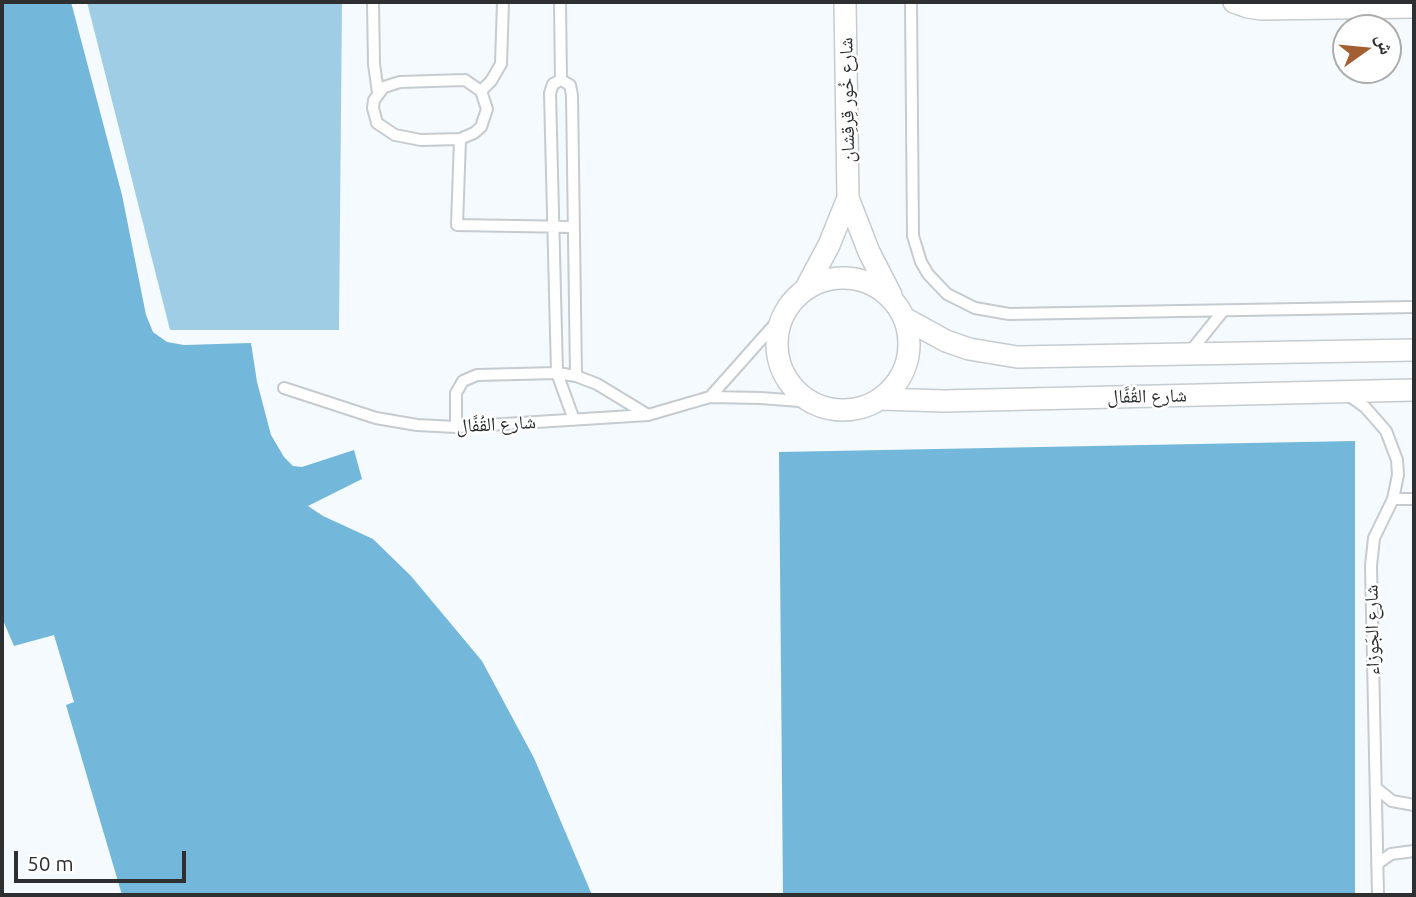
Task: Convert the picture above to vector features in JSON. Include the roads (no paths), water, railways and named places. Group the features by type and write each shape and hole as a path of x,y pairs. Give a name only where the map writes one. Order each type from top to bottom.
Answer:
{"street":[{"name":"شارع خُور قِرقِشان","path":"845,2 848,198 869,252 900,311"},
{"path":"1234,2 1261,9 1414,7"},
{"name":"شارع خُور قِرقِشان","path":"805,289 829,245 848,198"},
{"path":"900,311 909,336 909,354 903,371 894,387 881,399 864,407 829,409 812,402 798,393 780,365 778,331 783,315 805,289 836,278 853,278 869,283 884,291 900,311 946,341 993,355 1017,357 1414,350"},
{"name":"شارع القُفَّال","path":"881,399 944,401 1414,390"}],"lane":[{"path":"373,2 374,64 378,93"},
{"path":"481,91 501,64 503,2"},
{"path":"560,2 561,80"},
{"path":"911,2 913,236 920,262 947,294 975,308 1009,314 1414,307"},
{"path":"458,80 474,85 481,91 487,109 485,118 474,133 460,139 421,140 395,135 377,123 374,116 374,100 378,93 384,87 400,82 458,80"},
{"path":"561,80 553,84 550,93 557,373 574,420"},
{"path":"561,80 570,85 572,90 576,376"},
{"path":"460,139 457,225 574,227"},
{"path":"1189,354 1223,311"},
{"path":"710,397 783,315"},
{"path":"456,427 456,393 458,386 470,376 557,373 576,376 597,384 648,415"},
{"name":"شارع القُفَّال","path":"284,388 376,418 417,425 456,427 648,415 710,397 812,402"},
{"name":"شارع الجَوزاء","path":"1343,391 1377,418 1393,445 1398,475 1393,499 1374,538 1371,557 1378,895"},
{"path":"1393,499 1414,499"},
{"path":"1376,788 1392,801 1414,805"},
{"path":"1377,864 1391,854 1414,851"}]}
